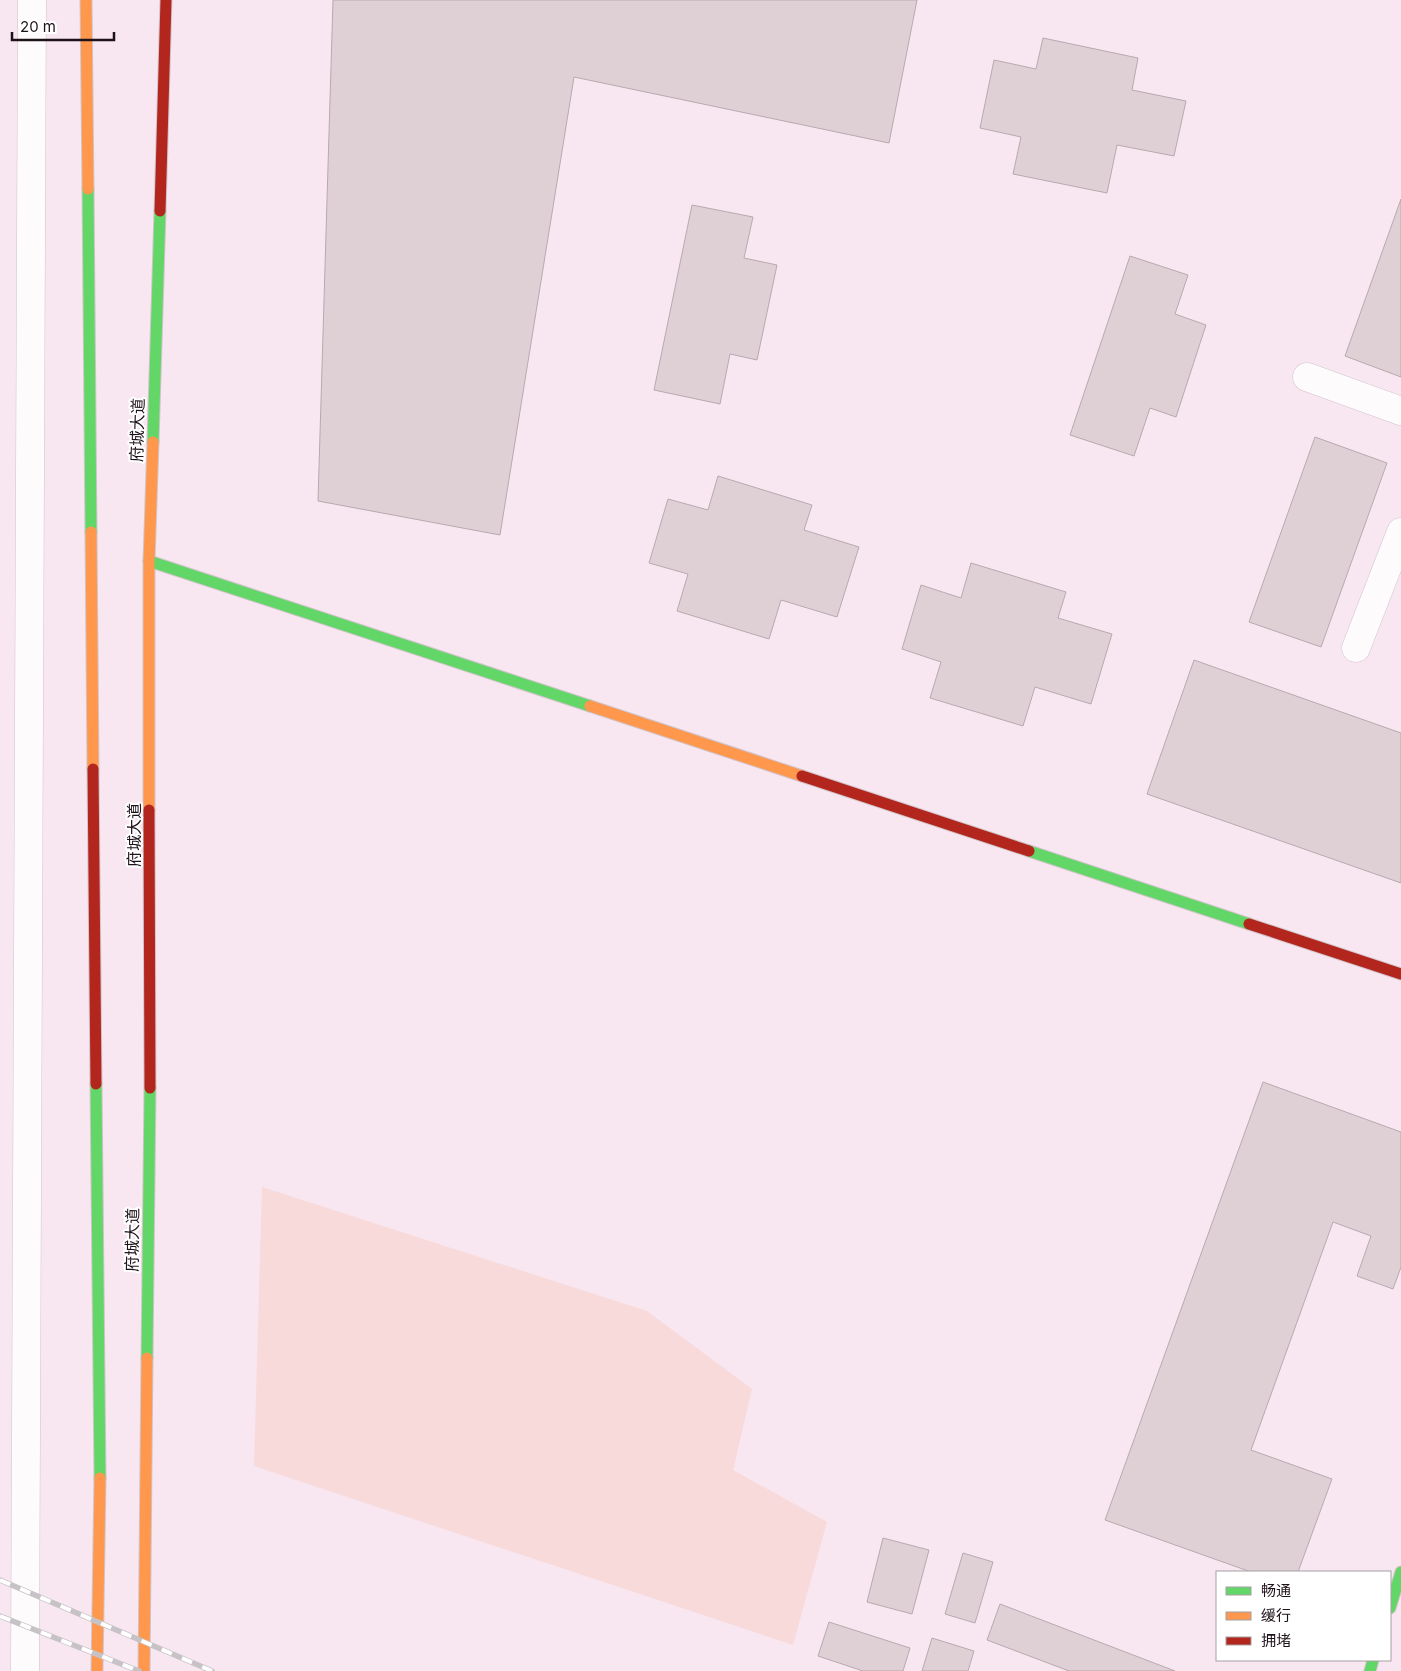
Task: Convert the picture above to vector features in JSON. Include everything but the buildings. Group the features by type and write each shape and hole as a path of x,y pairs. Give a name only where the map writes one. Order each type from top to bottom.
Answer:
{"main road":[{"name":"府城大道","path":"86,0 100,1505 97,1671"},
{"name":"府城大道","path":"144,1671 150,1072 150,561 166,0"},
{"path":"150,561 1401,974"},
{"path":"1391,1605 1401,1572"}],"street":[{"path":"25,1671 32,0"},
{"path":"1307,377 1401,411"},
{"path":"1356,648 1401,532"}],"shaded area":[{"path":"262,1187 647,1311 752,1389 733,1470 827,1522 793,1645 254,1466"}],"railway":[{"path":"0,1580 212,1671"},
{"path":"0,1616 139,1671"}],"traffic: fast":[{"path":"88,189 91,532"},
{"path":"153,442 160,211"},
{"path":"149,561 590,706"},
{"path":"1029,851 1249,924"},
{"path":"96,1084 100,1478"},
{"path":"147,1358 150,1088"},
{"path":"1391,1605 1401,1572"},
{"path":"1370,1671 1373,1661"}],"traffic: slow":[{"path":"86,0 88,189"},
{"path":"149,810 149,561 153,442"},
{"path":"91,532 93,769"},
{"path":"590,706 802,776"},
{"path":"144,1671 147,1358"},
{"path":"97,1671 100,1478"}],"traffic: jam":[{"path":"160,211 166,0"},
{"path":"93,769 96,1084"},
{"path":"802,776 1029,851"},
{"path":"149,810 150,1088"},
{"path":"1249,924 1401,974"}]}
